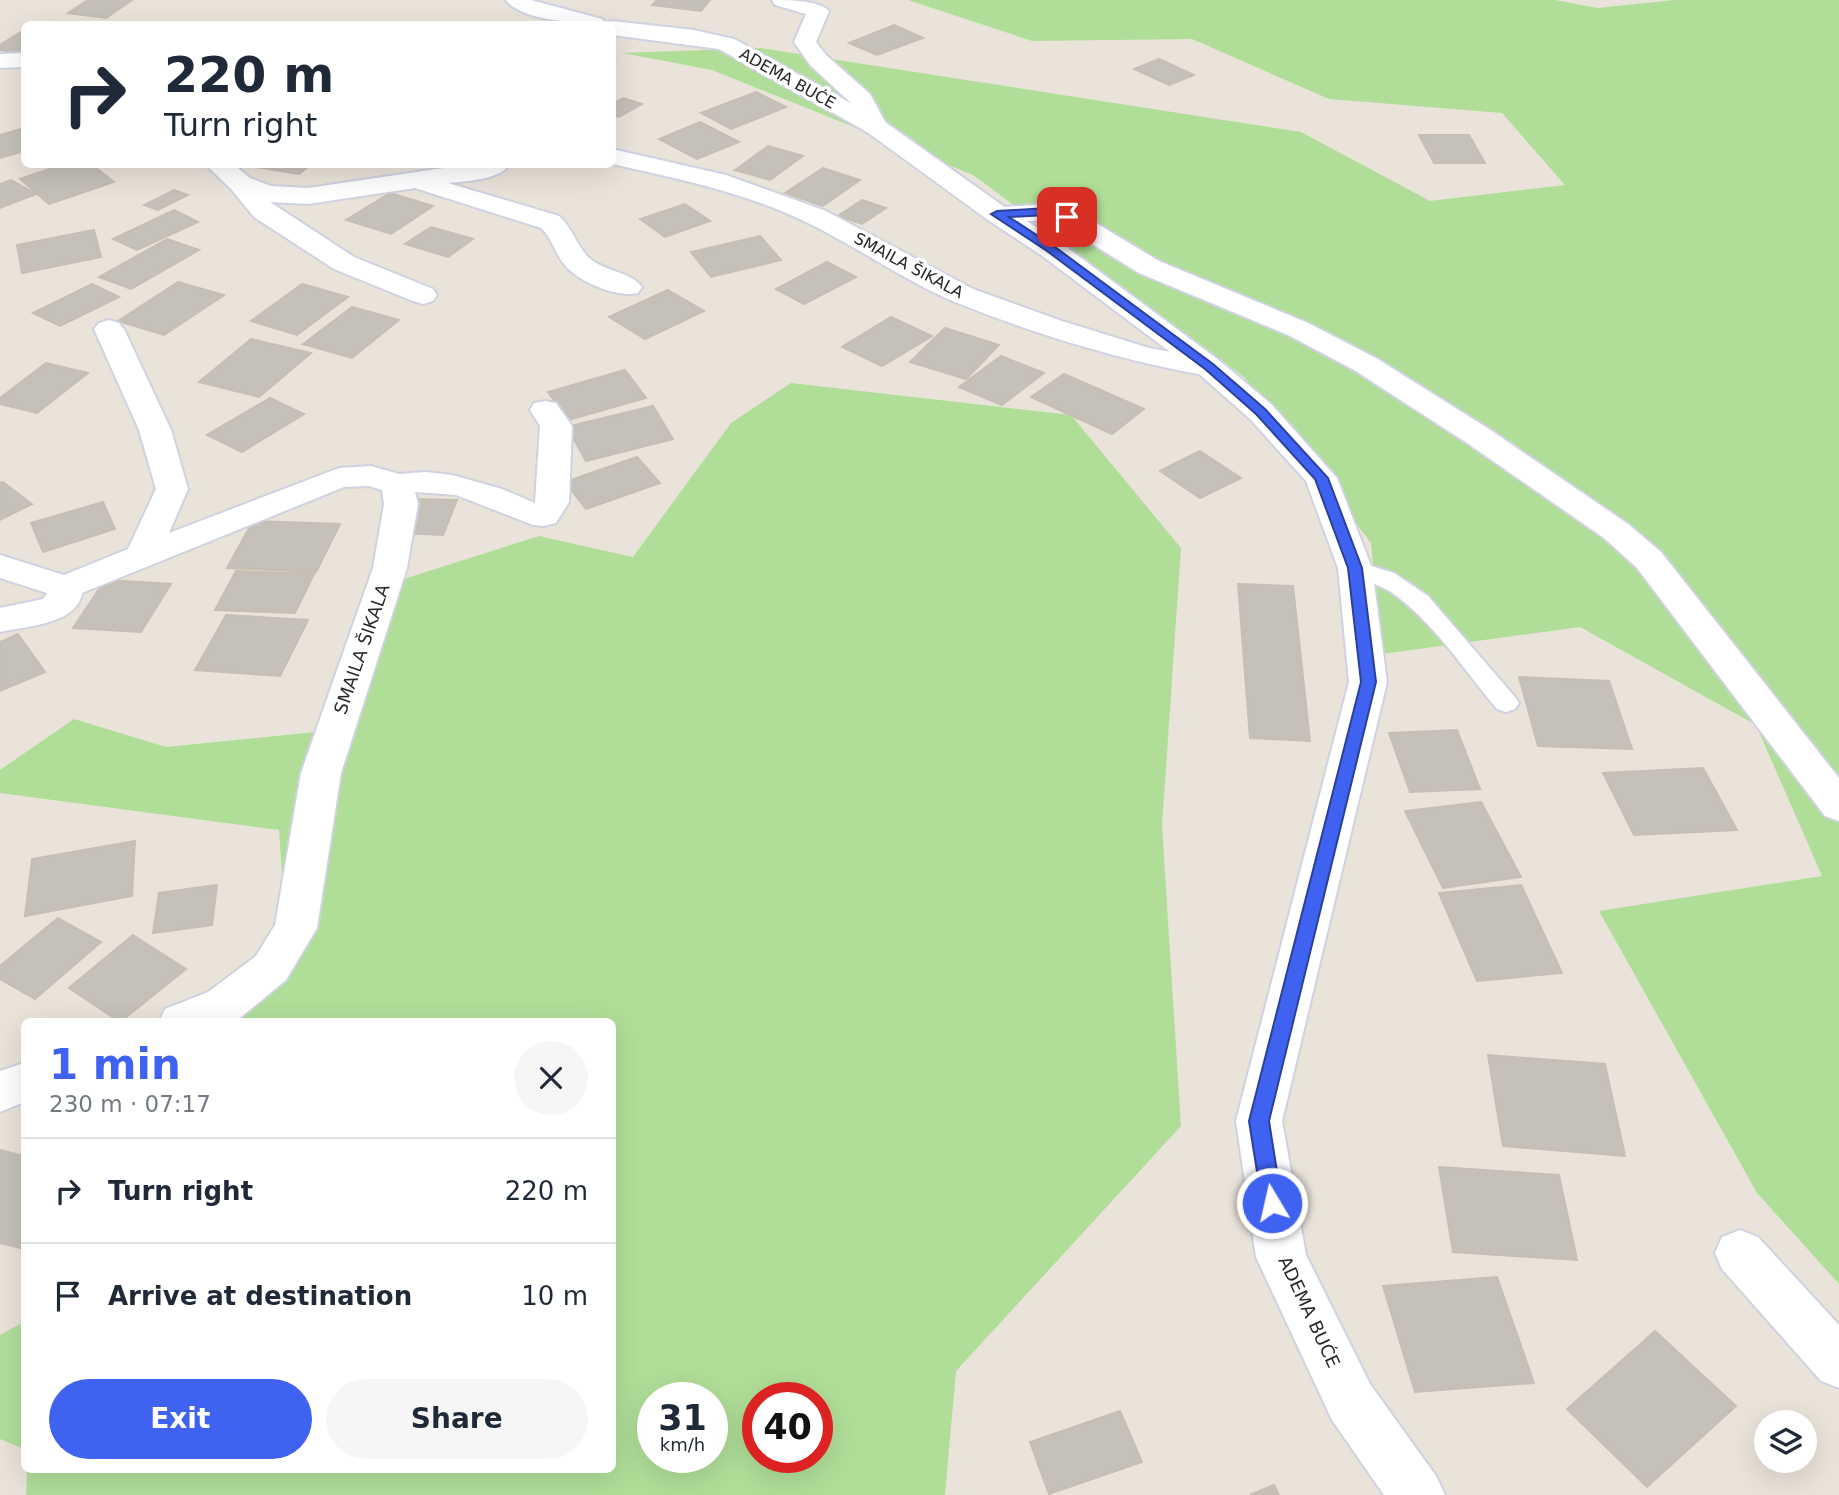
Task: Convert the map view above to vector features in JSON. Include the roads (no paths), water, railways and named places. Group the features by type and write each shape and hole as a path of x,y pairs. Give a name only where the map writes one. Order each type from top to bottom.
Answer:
{"street":[{"path":"517,0 521,4 583,21"},
{"name":"ADEMA BUĆE","path":"783,0 818,11 805,42 817,60 862,99 876,127"},
{"name":"ADEMA BUĆE","path":"616,28 694,37 726,44 876,127 997,214 1051,249 1209,367 1261,412 1321,478 1355,568 1368,682 1259,1121 1281,1257 1351,1402 1417,1495"},
{"path":"0,61 21,60"},
{"name":"SMAILA ŠIKALA","path":"616,157 717,180 817,217 963,295 1052,327 1144,356 1209,367"},
{"path":"222,168 241,184 263,211 344,263 423,295"},
{"path":"241,184 267,194 308,196 486,168"},
{"path":"414,181 550,222 562,232 574,259 585,268 628,287"},
{"path":"997,214 1048,212 1067,217 1149,267 1298,328 1365,364 1467,429 1616,531 1649,560 1839,806"},
{"path":"109,329 155,430 172,488 143,555"},
{"path":"0,566 65,587 339,478 372,476 397,484 436,481 475,490 533,516 544,516 551,502 556,426 545,410"},
{"name":"SMAILA ŠIKALA","path":"191,1018 224,1005 271,968 296,928 321,773 390,568 401,504 397,484"},
{"path":"0,620 54,608 63,601 65,587"},
{"path":"0,1092 21,1083"},
{"path":"1740,1253 1839,1363"}],"lane":[{"path":"1355,568 1386,578 1420,601 1506,703"}]}
